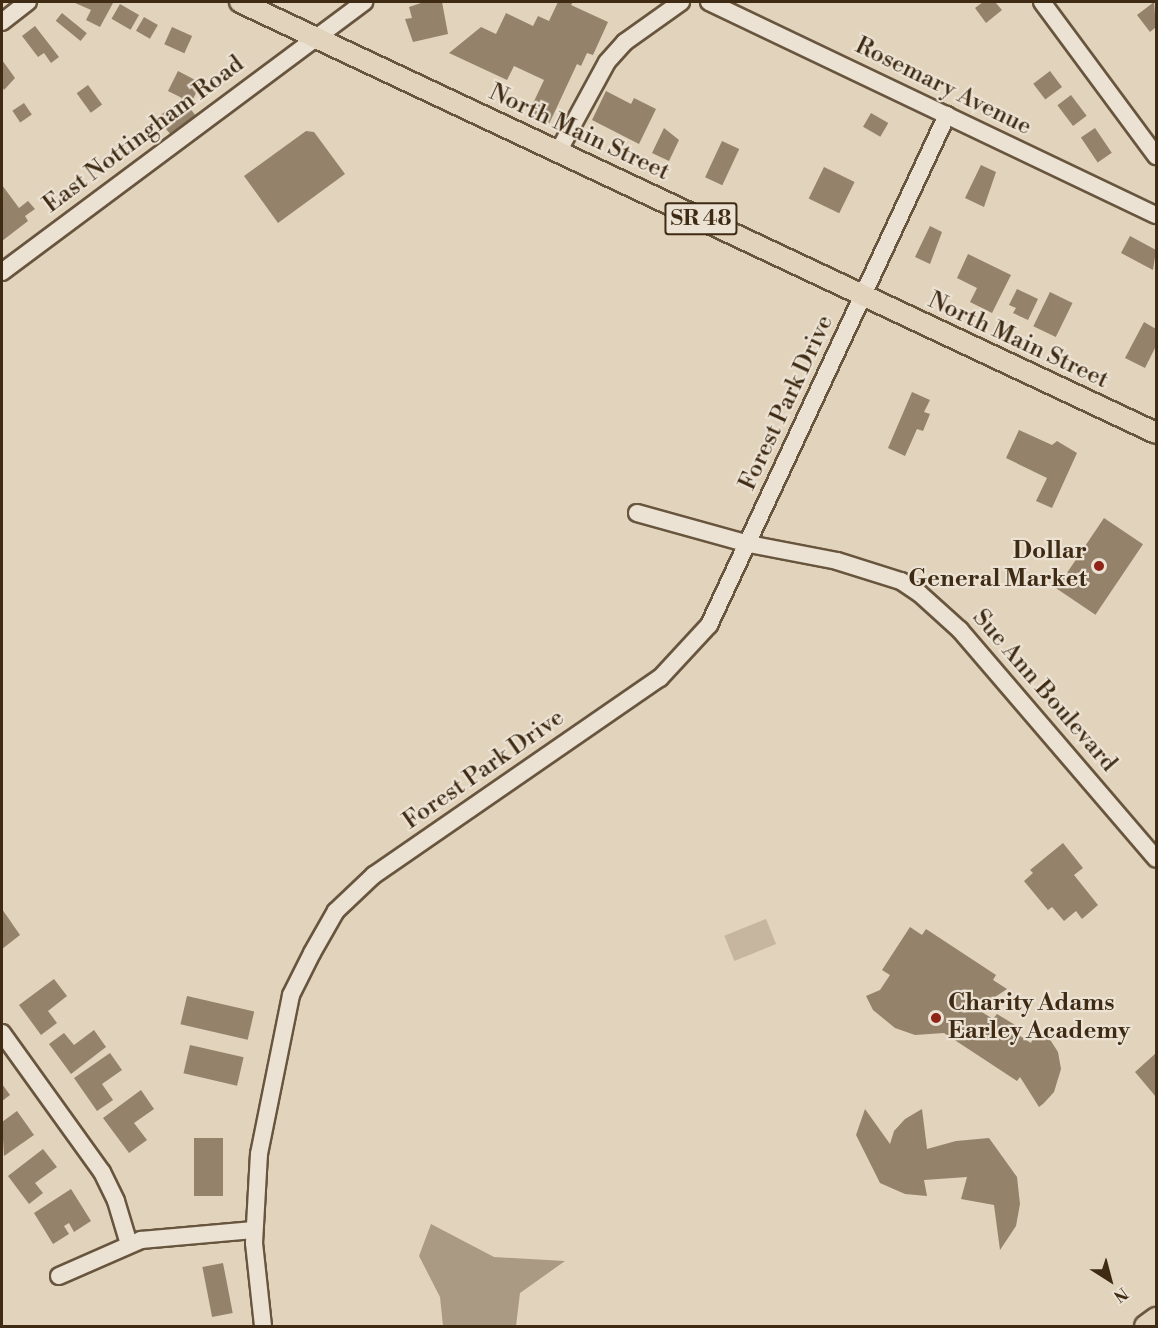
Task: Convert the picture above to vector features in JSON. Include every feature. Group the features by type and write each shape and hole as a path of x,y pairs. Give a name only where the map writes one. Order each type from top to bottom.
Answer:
{"main road":[{"name":"North Main Street","path":"240,2 1156,433"},
{"path":"1145,1326 1156,1318"}],"street":[{"path":"2,22 28,2"},
{"name":"East Nottingham Road","path":"2,272 364,2"},
{"path":"558,152 607,62 625,42 681,2"},
{"name":"Rosemary Avenue","path":"710,2 1156,215"},
{"path":"1042,2 1156,156"},
{"name":"Forest Park Drive","path":"263,1326 254,1230 259,1154 291,995 336,911 374,875 660,678 709,625 749,544 947,115"},
{"name":"Sue Ann Boulevard","path":"637,513 749,544 837,561 901,582 919,592 960,630 1156,859"},
{"path":"2,1034 102,1172 116,1201 129,1244"},
{"path":"59,1276 129,1244 158,1237 254,1230"}],"shaded area":[{"path":"766,919 776,944 734,961 724,936"},
{"path":"431,1224 494,1257 565,1261 520,1293 516,1326 443,1326 440,1297 419,1256"}],"building":[{"path":"73,2 113,3 100,27 86,20 91,10"},
{"path":"424,2 442,2 448,34 413,42 405,19 412,18 409,7"},
{"path":"558,2 573,2 571,5 608,22 593,55 587,53 581,66 577,64 549,124 528,114 544,80 514,66 507,80 449,53 481,27 496,34 506,13 533,26 538,16 549,21"},
{"path":"983,2 995,2 1002,10 986,23 975,8"},
{"path":"1154,2 1156,27 1150,32 1137,15"},
{"path":"120,4 139,15 131,30 112,19"},
{"path":"62,13 87,33 81,41 56,21"},
{"path":"144,17 158,25 150,39 136,31"},
{"path":"35,26 59,57 51,63 44,53 38,57 22,36"},
{"path":"172,27 192,36 184,53 164,44"},
{"path":"2,60 15,78 4,90 2,86"},
{"path":"178,71 201,83 191,103 168,91"},
{"path":"1050,71 1062,87 1045,100 1033,84"},
{"path":"88,85 102,104 91,113 77,93"},
{"path":"606,91 631,104 634,98 656,109 639,144 592,120"},
{"path":"1071,95 1087,116 1073,126 1057,105"},
{"path":"182,98 196,116 171,135 157,118"},
{"path":"24,103 32,115 20,122 12,111"},
{"path":"871,113 888,123 880,137 863,127"},
{"path":"664,128 679,140 669,161 652,153"},
{"path":"1095,128 1112,153 1098,162 1081,138"},
{"path":"306,131 314,132 345,174 278,223 244,176"},
{"path":"722,141 739,149 722,185 705,177"},
{"path":"981,165 996,172 984,207 965,198"},
{"path":"824,167 855,182 839,213 809,198"},
{"path":"2,185 19,208 28,201 35,209 25,216 28,221 2,241"},
{"path":"930,226 942,232 930,264 915,257"},
{"path":"1130,236 1156,250 1153,270 1121,253"},
{"path":"968,254 1011,275 992,313 970,302 977,288 957,278"},
{"path":"1017,289 1038,299 1028,320 1013,313 1016,308 1009,305"},
{"path":"1050,292 1072,303 1056,337 1033,326"},
{"path":"1144,322 1156,329 1156,346 1145,368 1125,358"},
{"path":"912,392 930,400 924,412 930,414 923,431 917,429 905,456 888,448"},
{"path":"1019,430 1052,445 1057,441 1077,453 1052,508 1036,501 1047,478 1006,458"},
{"name":"Dollar General Market","path":"1104,518 1143,544 1095,615 1056,588"},
{"path":"1063,843 1083,868 1074,875 1098,905 1082,919 1076,911 1064,921 1052,907 1048,910 1024,881 1033,873 1030,870"},
{"path":"2,909 20,935 2,949"},
{"name":"Charity Adams Earley Academy","path":"910,927 922,935 926,929 996,975 993,980 1007,989 977,1009 993,1019 997,1014 1020,1028 1017,1034 1031,1043 1037,1028 1049,1038 1058,1052 1061,1069 1054,1092 1039,1107 1020,1077 1017,1081 944,1033 915,1035 895,1028 873,1010 866,996 880,990 890,975 882,970"},
{"path":"54,979 67,996 48,1011 57,1023 41,1035 19,1005"},
{"path":"187,996 254,1012 248,1040 180,1024"},
{"path":"94,1030 106,1047 71,1074 49,1044 64,1033 74,1045"},
{"path":"190,1045 244,1057 237,1086 183,1073"},
{"path":"110,1053 122,1070 102,1084 113,1100 97,1111 74,1078"},
{"path":"1156,1053 1156,1097 1135,1072"},
{"path":"2,1084 10,1095 2,1101"},
{"path":"141,1090 154,1109 134,1123 147,1140 129,1153 103,1118"},
{"path":"865,1109 890,1144 894,1131 905,1119 922,1109 927,1149 956,1141 989,1138 1017,1177 1020,1204 1016,1226 1000,1250 994,1205 961,1199 967,1177 924,1180 927,1196 905,1194 880,1183 856,1135"},
{"path":"17,1111 34,1135 4,1156 2,1122"},
{"path":"194,1138 223,1138 223,1196 194,1196"},
{"path":"43,1149 57,1167 35,1183 43,1193 29,1204 8,1176"},
{"path":"71,1189 91,1221 74,1232 69,1223 64,1226 69,1234 53,1244 34,1213"},
{"path":"223,1263 233,1313 212,1317 202,1267"}],"place":[{"name":"Dollar General Market","path":"1099,566"},
{"name":"Charity Adams Earley Academy","path":"936,1018"}]}
